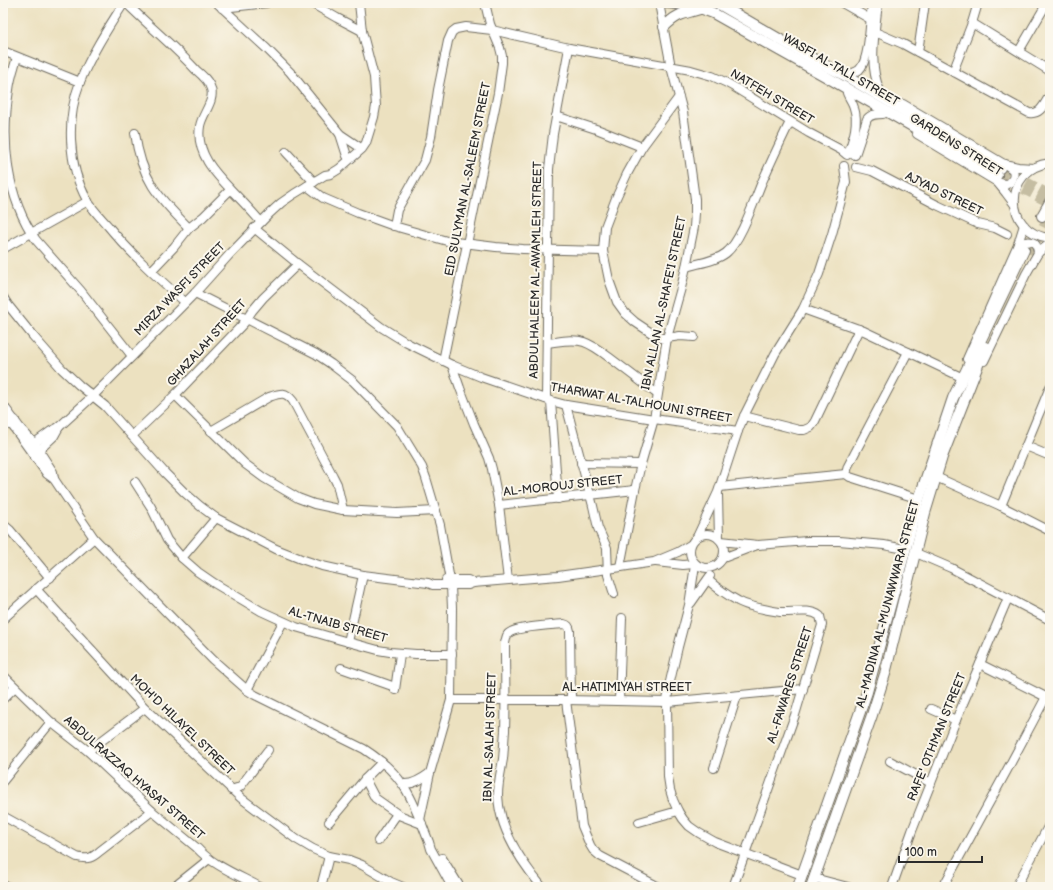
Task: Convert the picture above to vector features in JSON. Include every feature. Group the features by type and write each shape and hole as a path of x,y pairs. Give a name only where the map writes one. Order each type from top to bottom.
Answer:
{"main road":[{"name":"WASFI AL-TALL STREET","path":"666,3 702,8 999,172"},
{"name":"WASFI AL-TALL STREET","path":"717,3 847,77 999,172"},
{"path":"664,27 676,16 702,8"},
{"path":"1047,216 1050,202"},
{"name":"AL-MADINA AL-MUNAWWARA STREET","path":"812,882 872,715 892,648 925,513 936,477 979,362 1028,250"},
{"name":"AL-MADINA AL-MUNAWWARA STREET","path":"798,887 867,692 919,499 953,398 1028,250"}],"street":[{"path":"185,302 128,250 88,201 75,171 71,151 71,138 73,109 80,82 98,45 125,3 192,65 211,87 212,92 210,102 200,123 200,146 205,159 210,166 230,190 261,222"},
{"path":"220,6 267,3"},
{"path":"311,3 362,30"},
{"name":"MIRZA WASFI STREET","path":"325,175 331,174 362,149 366,144 374,117 376,106 374,77 362,30 359,3"},
{"name":"MIRZA WASFI STREET","path":"360,16 363,3"},
{"name":"EID SULYMAN AL-SALEEM STREET","path":"443,361 498,93 502,63 500,48 488,18 485,3"},
{"name":"IBN ALLAN AL-SHAFE'I STREET","path":"620,567 635,490 654,419 657,394 668,338 686,267 694,227 694,199 686,129 671,66 659,3"},
{"path":"842,3 870,19"},
{"path":"847,77 860,69 864,64 867,52 872,3"},
{"path":"878,3 873,62 876,80 880,91"},
{"path":"918,52 925,3"},
{"path":"954,72 978,3"},
{"path":"1019,51 1047,3"},
{"path":"220,6 280,61 340,134 358,146"},
{"path":"972,23 1050,71"},
{"name":"NATFEH STREET","path":"394,226 397,210 425,160 448,41 452,32 456,29 466,27 492,30 569,48 671,66 712,76 725,82 790,122 835,147 851,160"},
{"path":"875,32 893,39 918,52 1029,113 1034,114 1038,112 1050,96"},
{"name":"ABDULHALEEM AL-AWAMLEH STREET","path":"558,499 548,400 546,343 547,249 549,169 552,134 569,48"},
{"path":"3,51 80,82"},
{"path":"17,57 9,90 6,132 9,177 16,199 31,233 81,291 132,356"},
{"name":"GARDENS STREET","path":"847,77 880,91 999,172 1006,193 1015,205 1018,216 1024,225"},
{"name":"GARDENS STREET","path":"839,84 847,93 883,114 999,172 1018,167 1033,168"},
{"path":"3,297 62,369 78,385 105,406 165,474 195,501 216,518 271,547 301,560 363,575 428,583 432,580 468,585 473,583 558,576 654,562 678,552 690,545 697,537 719,490 744,416 776,354 803,309 817,280 824,262 846,182 851,175 851,160 856,119 854,106 847,93"},
{"path":"679,97 642,147 627,174 616,198 604,233 603,251 613,292 617,302 625,313 635,322 661,338 674,336 694,337"},
{"path":"851,160 867,119 873,115 883,114"},
{"path":"556,116 599,130 642,147"},
{"path":"686,267 720,256 730,249 746,221 790,122"},
{"path":"135,133 138,154 150,183 156,193 189,228"},
{"path":"340,134 347,156"},
{"name":"MIRZA WASFI STREET","path":"31,445 59,427 92,396 195,293 254,228 282,203 325,175 368,138"},
{"path":"286,152 311,184 316,193 332,202 358,213 394,226 448,241 467,244 603,251"},
{"name":"AJYAD STREET","path":"851,160 950,212 978,224 995,228 1007,234"},
{"path":"1015,205 1015,194 1018,184 1025,175 1033,168 1050,163"},
{"path":"150,271 171,251 189,228 207,213 230,190"},
{"path":"3,249 88,201"},
{"path":"1024,225 1033,233 1050,238"},
{"name":"AL-MADINA AL-MUNAWWARA STREET","path":"953,398 975,339 1028,250 1024,225"},
{"name":"THARWAT AL-TALHOUNI STREET","path":"254,228 298,264 381,327 407,343 452,365 548,400 566,405 738,432"},
{"name":"AL-MADINA AL-MUNAWWARA STREET","path":"1028,250 1050,243"},
{"name":"GHAZALAH STREET","path":"132,436 175,395 240,328 263,298 298,264"},
{"path":"195,293 316,354 353,381 397,426 414,453 426,478 436,511 450,582 452,608 452,654 450,700 430,773 421,822"},
{"path":"803,309 859,329 960,376"},
{"path":"744,416 794,429 804,430 811,427 859,329"},
{"path":"546,343 568,340 584,342 603,353 634,375 657,394"},
{"path":"846,474 846,471 908,352"},
{"name":"AL-MOROUJ STREET","path":"452,365 474,424 489,458 495,479 499,505 635,490"},
{"path":"1001,506 1050,387"},
{"path":"211,430 269,397 283,393 289,396 333,476 338,488 343,510"},
{"path":"175,395 245,464 276,486 298,498 329,508 343,510 397,513 436,511"},
{"path":"3,405 9,421 53,472 54,479 94,538 212,659 247,690 264,700 351,742 382,762 402,784 408,794 431,849 452,887"},
{"path":"566,405 591,496 598,528 608,551 608,575 614,594"},
{"name":"MIRZA WASFI STREET","path":"37,453 54,436 59,427"},
{"path":"1026,446 1050,456"},
{"path":"581,463 641,464"},
{"path":"724,474 742,485"},
{"path":"719,490 742,485 846,474 850,477 919,499"},
{"path":"936,477 1001,506 1050,531"},
{"name":"AL-TNAIB STREET","path":"135,482 151,507 167,540 182,558 214,583 261,611 296,627 378,650 400,654 395,689 341,668"},
{"path":"719,490 720,540"},
{"path":"499,505 508,580"},
{"path":"182,558 216,518"},
{"path":"3,524 10,530 50,578"},
{"path":"689,605 723,558 725,552 724,546 720,540 712,535 704,534 697,537"},
{"path":"4,616 50,578 94,538"},
{"path":"720,540 758,545 839,541 884,545 905,549"},
{"path":"690,545 690,555 695,564 702,568 710,569 717,566"},
{"path":"723,558 758,545"},
{"path":"916,553 951,568 1050,620"},
{"path":"654,562 683,565 695,564"},
{"path":"695,564 689,605 669,686 667,702 668,777 673,800 678,811 689,826 699,833 715,842 802,875"},
{"path":"348,642 363,575"},
{"name":"AL-FAWARES STREET","path":"708,580 722,592 740,602 781,612 810,612 820,616 822,621 795,715 745,854"},
{"name":"MOH'D HILAYEL STREET","path":"36,589 145,708 231,790 265,817 313,849 329,856 349,860 362,865 391,882 403,887"},
{"name":"RAFE' OTHMAN STREET","path":"892,887 956,720 1008,598"},
{"path":"619,700 622,618"},
{"path":"247,690 283,622"},
{"name":"IBN AL-SALAH STREET","path":"542,887 526,867 521,858 507,830 499,806 498,793 504,751 505,643 508,634 514,630 564,624 568,625 570,631 568,700"},
{"path":"400,654 452,654"},
{"path":"943,887 1048,698 980,664"},
{"name":"ABDULRAZZAQ HYASAT STREET","path":"3,675 50,722 88,751 152,811 208,859 260,887"},
{"path":"3,699 15,687"},
{"name":"AL-HATIMIYAH STREET","path":"450,700 619,700 667,702 803,689"},
{"path":"714,768 737,696"},
{"path":"568,700 582,826 590,846 600,856 659,887"},
{"path":"88,751 145,708"},
{"path":"931,709 956,720"},
{"path":"3,781 50,722"},
{"path":"231,790 240,787 268,750"},
{"path":"890,761 931,783"},
{"path":"329,822 365,778 382,762"},
{"path":"402,784 414,783 430,773"},
{"path":"365,778 375,798 397,814 421,822"},
{"path":"3,816 77,857 87,859 94,856 152,811"},
{"path":"639,822 678,811"},
{"path":"378,841 397,814"},
{"path":"1016,887 1050,823"},
{"path":"429,842 434,846 460,887"},
{"path":"733,887 745,854"},
{"path":"321,887 329,856"},
{"path":"174,887 208,859"},
{"path":"812,882 848,887"},
{"path":"3,885 7,887"}],"tunnel":[{"path":"1000,168 1050,195"},
{"path":"997,175 1050,203"},
{"path":"1030,254 1048,218"}]}
